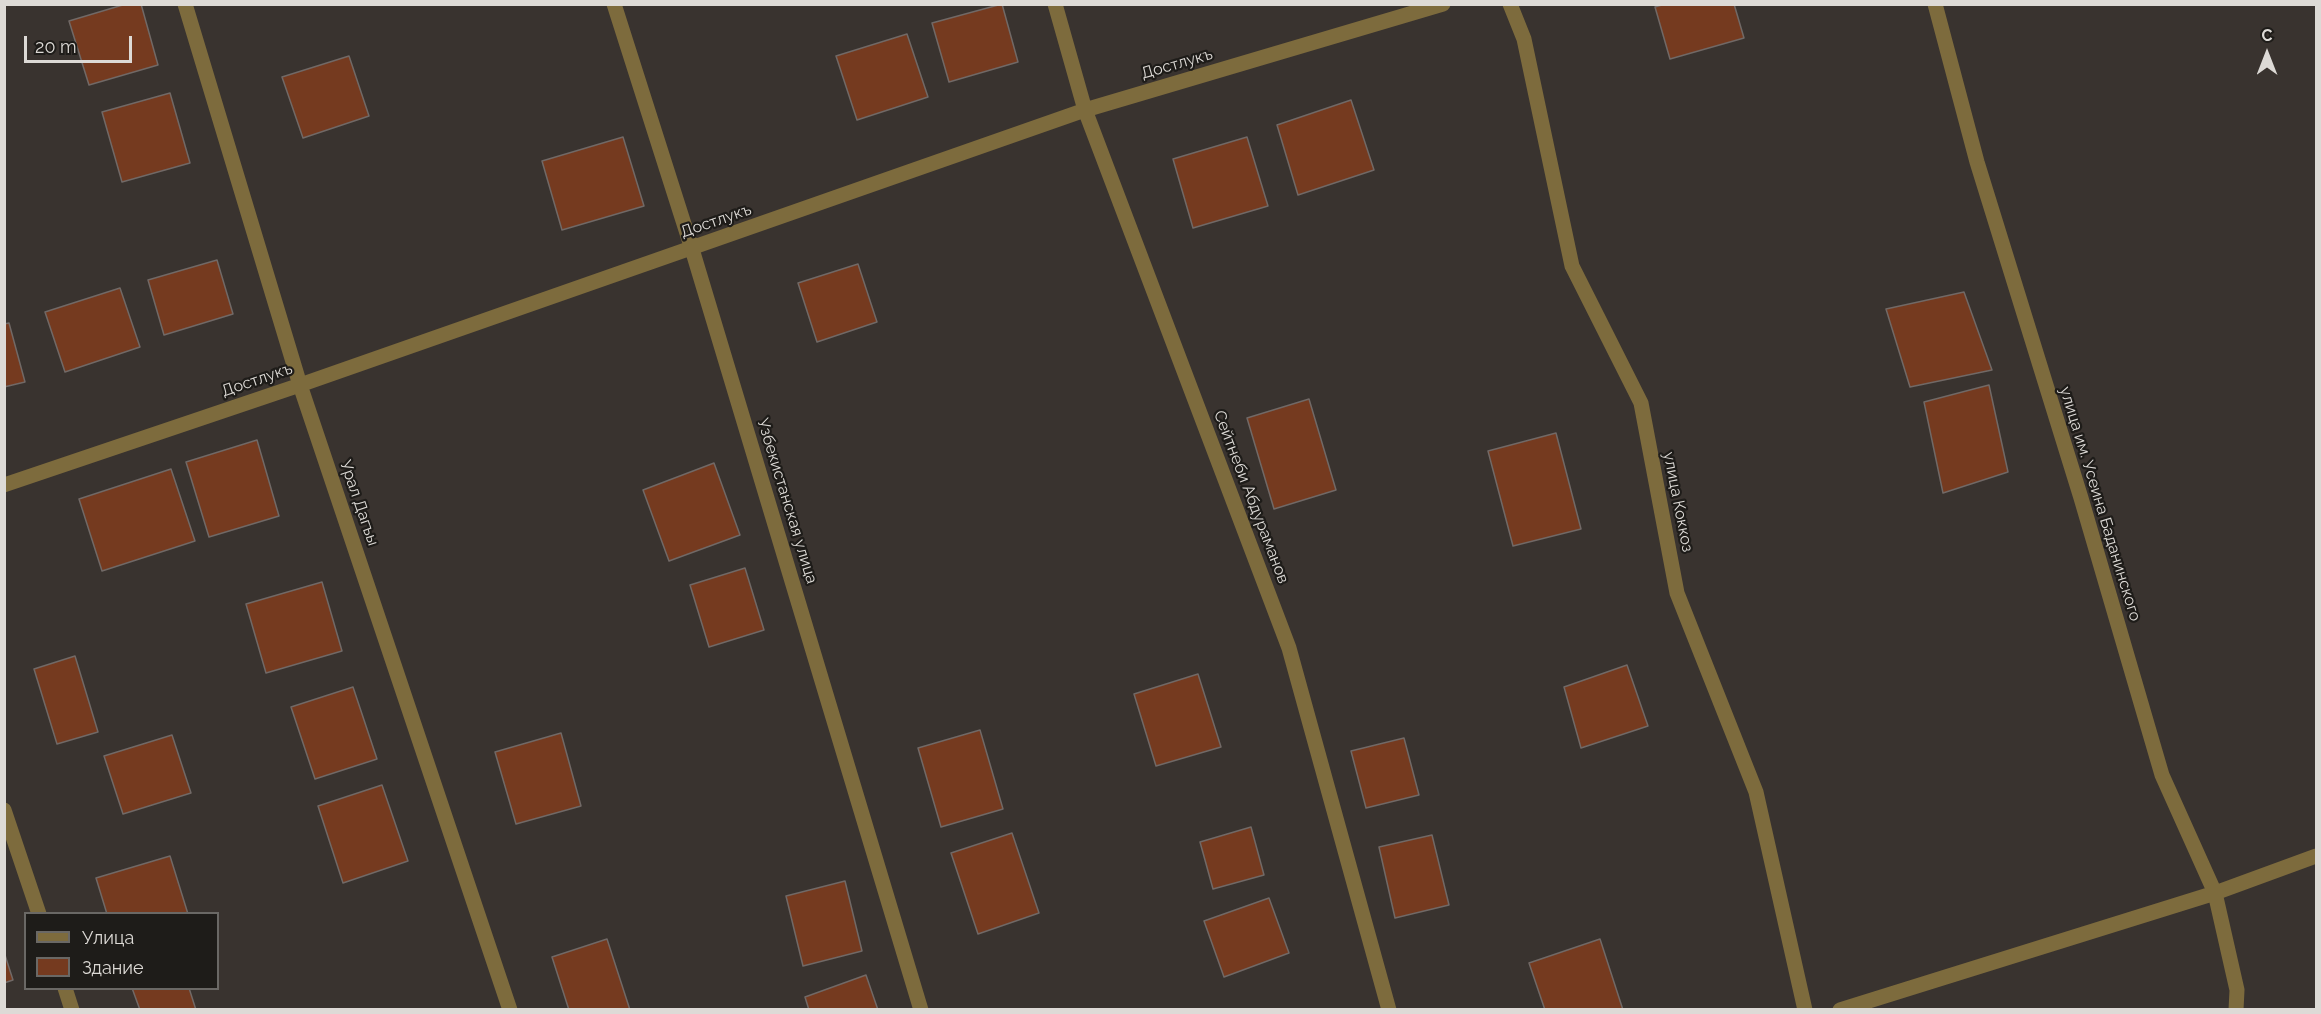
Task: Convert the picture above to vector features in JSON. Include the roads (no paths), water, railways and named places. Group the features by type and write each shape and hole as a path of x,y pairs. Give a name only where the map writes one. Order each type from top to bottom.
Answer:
{"street":[{"name":"Урал Дагъы","path":"185,4 300,385 510,1010"},
{"name":"Узбекистанская улица","path":"614,4 692,249 921,1010"},
{"name":"Сейтнеби Абдураманов","path":"1055,4 1084,110 1289,648 1389,1010"},
{"name":"Достлукъ","path":"4,485 692,249 1084,110 1443,4"},
{"name":"улица Коккоз","path":"1510,4 1524,39 1572,266 1641,403 1677,593 1756,792 1804,1010"},
{"name":"улица им. Усеина Баданинского","path":"1935,4 1977,162 2081,498 2162,775 2215,893 2237,990 2236,1010"},
{"path":"4,810 38,912"},
{"path":"1840,1010 2215,893 2316,856"},
{"path":"66,990 72,1010"}]}
